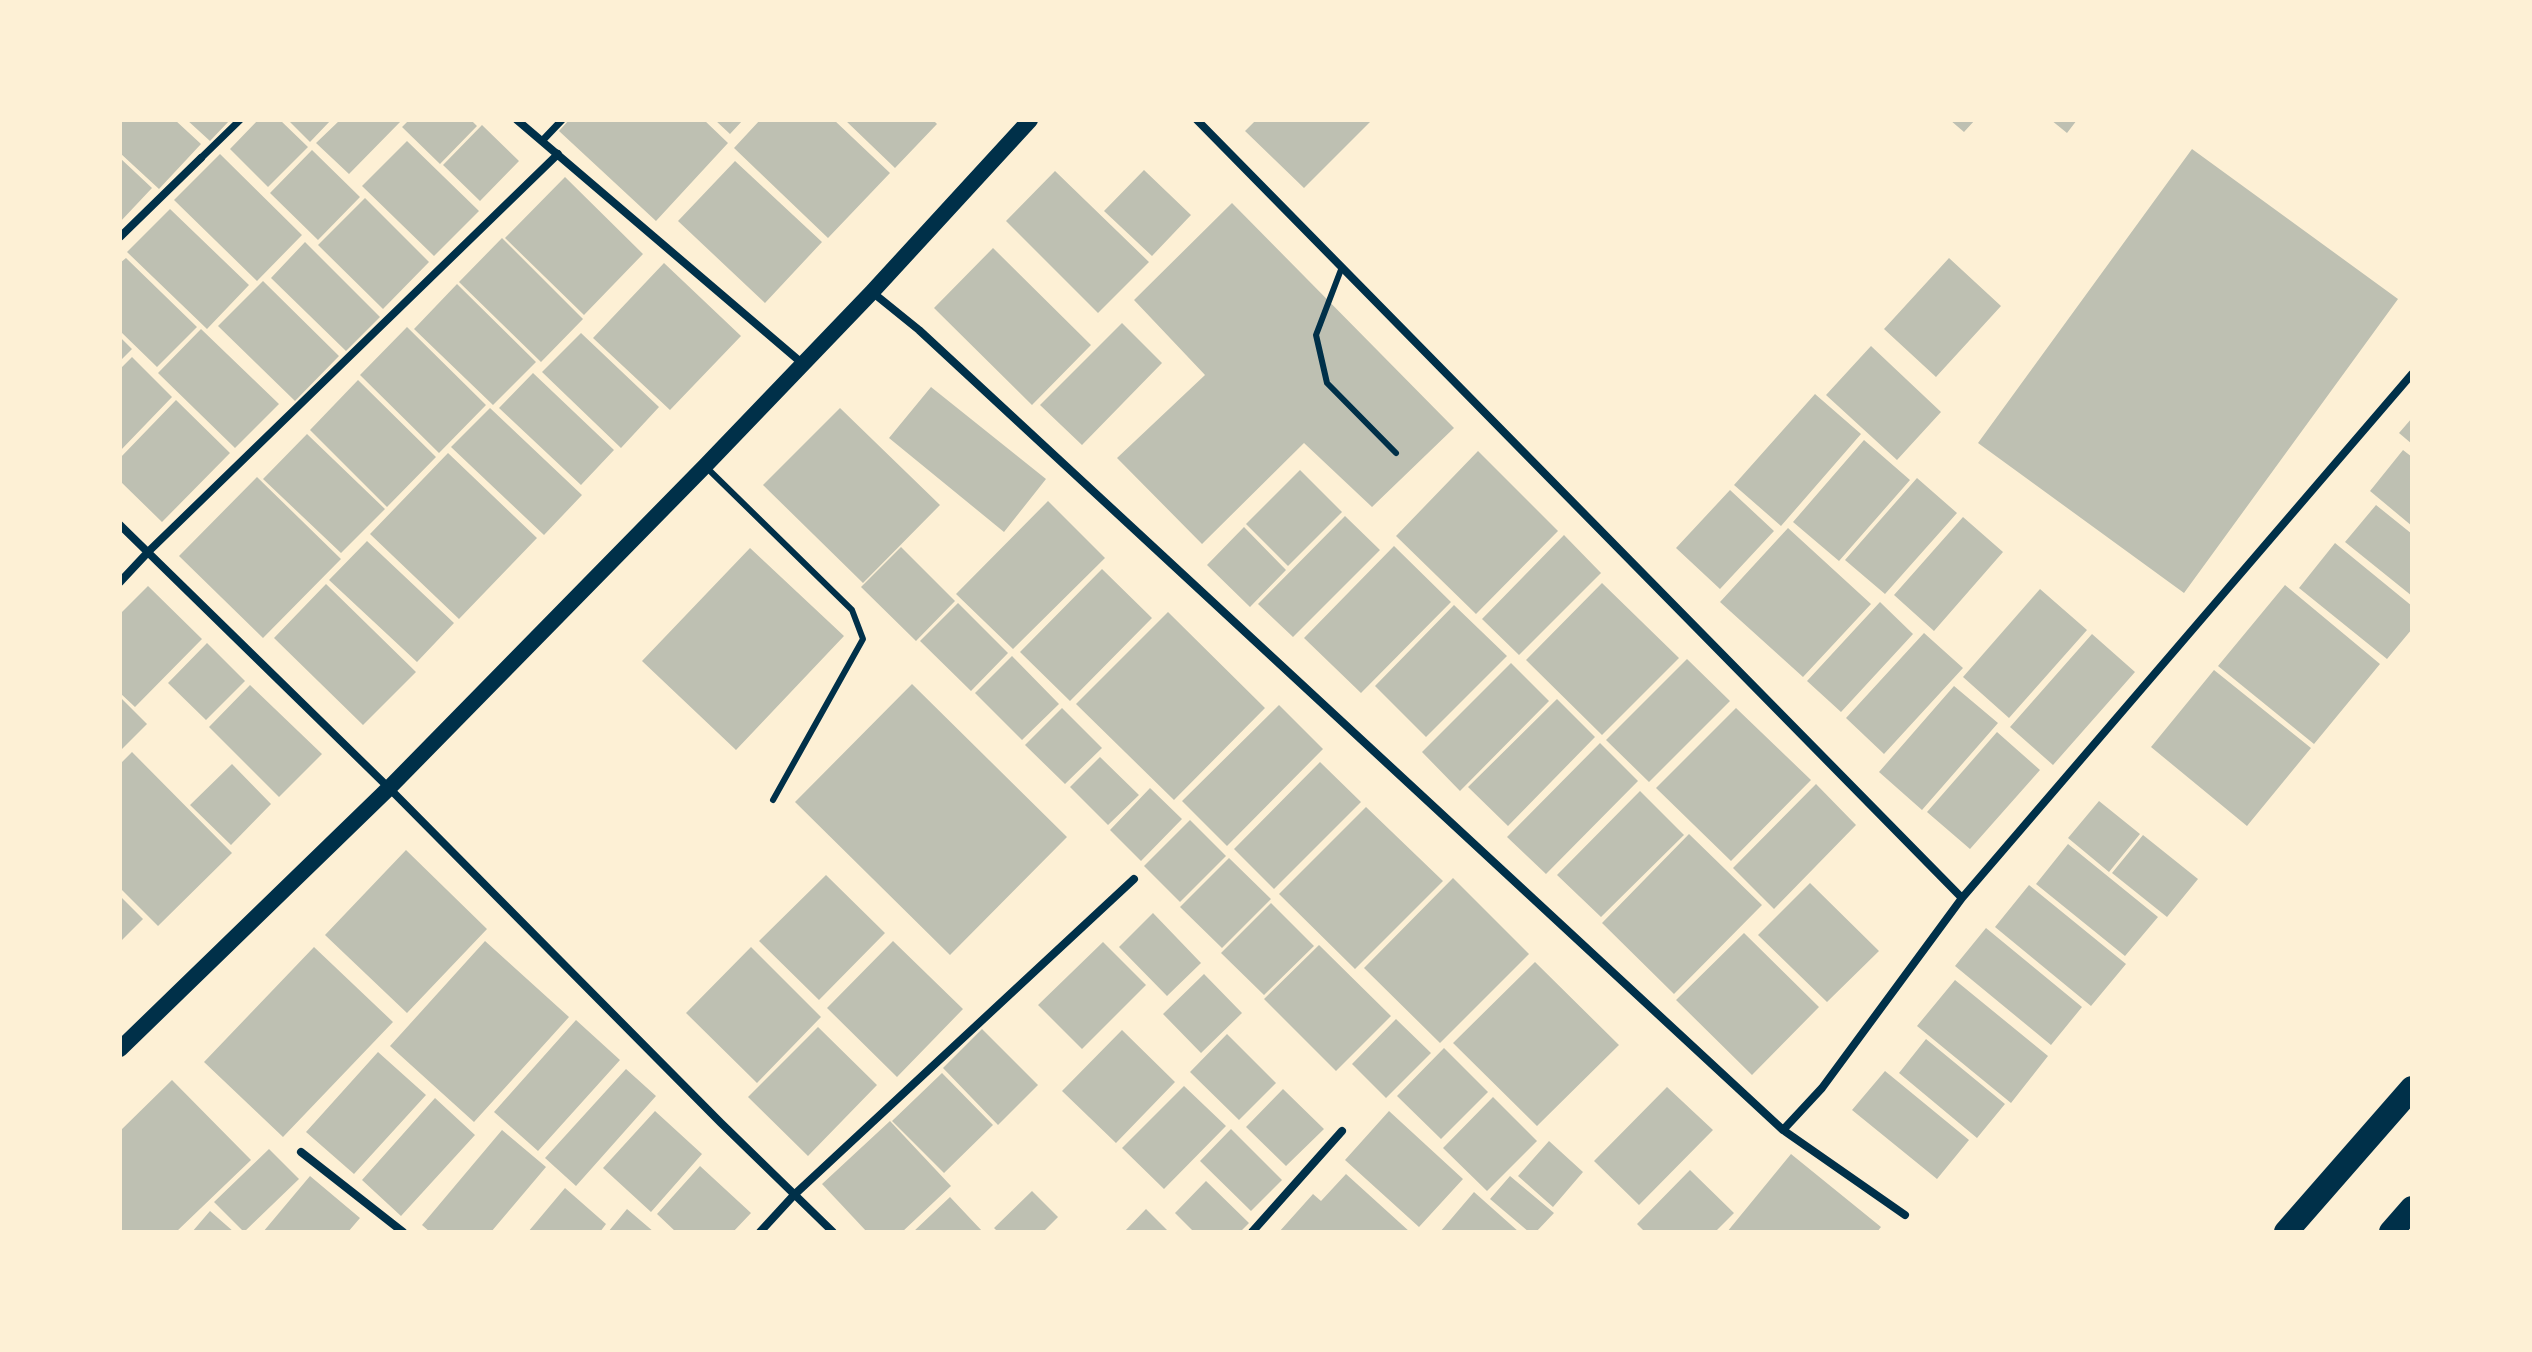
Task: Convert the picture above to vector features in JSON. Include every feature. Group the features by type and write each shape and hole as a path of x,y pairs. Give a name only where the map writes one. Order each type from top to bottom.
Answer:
{"highway":[{"path":"2286,1232 2412,1088"},
{"path":"2391,1232 2412,1208"}],"main road":[{"path":"120,1049 389,788 705,466 872,292 1030,120"}],"street":[{"path":"120,237 240,120"},
{"path":"517,120 803,364"},
{"path":"542,141 562,120"},
{"path":"1197,120 1962,898"},
{"path":"120,582 558,154"},
{"path":"872,292 931,340 1783,1130 1905,1215"},
{"path":"1783,1130 1822,1088 1962,898 2412,374"},
{"path":"120,525 389,788 833,1232"},
{"path":"760,1232 794,1195 1134,879"},
{"path":"1252,1232 1342,1131"},
{"path":"301,1152 403,1232"}],"lane":[{"path":"1342,267 1316,335 1327,383 1396,453"},
{"path":"705,466 852,610 863,639 773,800"}],"building":[{"path":"120,120 175,120 201,144 159,189 120,153"},
{"path":"187,120 230,120 210,141"},
{"path":"258,120 280,120 308,147 268,187 230,149"},
{"path":"288,120 331,120 310,142"},
{"path":"340,120 402,120 349,174 316,143"},
{"path":"409,120 471,120 477,126 440,164 402,127"},
{"path":"569,120 704,120 728,143 656,221 559,131"},
{"path":"715,120 743,120 730,134"},
{"path":"760,120 834,120 890,173 828,238 734,148"},
{"path":"845,120 933,120 937,124 895,168"},
{"path":"1256,120 1370,122 1304,188 1245,131"},
{"path":"1950,120 1975,120 1964,132"},
{"path":"2051,120 2077,120 2067,133"},
{"path":"482,125 519,161 480,201 443,165"},
{"path":"407,141 479,211 434,256 362,186"},
{"path":"2192,149 2398,299 2184,593 1978,443"},
{"path":"312,150 360,197 318,240 270,193"},
{"path":"220,154 302,235 257,281 174,200"},
{"path":"120,158 152,188 120,222"},
{"path":"735,161 822,242 765,303 678,221"},
{"path":"1144,170 1191,215 1152,256 1104,211"},
{"path":"1055,171 1149,262 1098,313 1006,221"},
{"path":"565,177 643,254 584,315 505,238"},
{"path":"365,198 429,262 383,309 318,245"},
{"path":"1232,203 1454,428 1372,507 1304,443 1202,544 1117,458 1205,375 1134,300"},
{"path":"170,209 249,285 207,329 127,252"},
{"path":"502,238 583,319 541,362 459,282"},
{"path":"305,242 380,317 346,351 271,278"},
{"path":"993,248 1091,345 1032,405 934,308"},
{"path":"126,258 197,327 157,367 120,331 120,263"},
{"path":"1949,258 2001,306 1936,377 1884,329"},
{"path":"664,263 741,336 670,410 593,338"},
{"path":"263,281 339,356 295,401 218,326"},
{"path":"457,284 536,362 493,405 414,329"},
{"path":"1122,323 1162,363 1082,445 1040,405"},
{"path":"407,327 486,405 439,453 360,375"},
{"path":"201,329 279,404 235,448 158,373"},
{"path":"581,333 659,407 621,448 542,372"},
{"path":"120,337 132,349 120,361"},
{"path":"1871,346 1941,412 1897,460 1826,395"},
{"path":"132,357 172,397 120,451 120,369"},
{"path":"533,373 614,450 581,485 499,408"},
{"path":"358,380 436,457 387,507 310,430"},
{"path":"931,387 1046,479 1004,532 889,438"},
{"path":"1815,394 1861,434 1781,526 1734,485"},
{"path":"176,400 230,453 162,522 120,481 120,458"},
{"path":"490,408 582,495 544,535 451,447"},
{"path":"840,408 940,505 863,583 763,485"},
{"path":"2412,418 2412,444 2399,433"},
{"path":"307,434 385,509 341,553 263,479"},
{"path":"1864,440 1910,480 1839,561 1793,522"},
{"path":"2403,450 2412,457 2412,526 2370,491"},
{"path":"1478,451 1558,531 1476,614 1396,536"},
{"path":"448,453 537,538 459,619 370,534"},
{"path":"1300,470 1342,512 1288,566 1246,524"},
{"path":"257,477 341,559 263,638 179,556"},
{"path":"1917,478 1957,513 1885,594 1845,560"},
{"path":"1730,490 1774,531 1720,589 1676,548"},
{"path":"1048,501 1105,558 1013,649 956,594"},
{"path":"2376,505 2412,534 2412,596 2345,542"},
{"path":"1345,516 1380,550 1293,637 1258,604"},
{"path":"1963,517 2003,552 1934,631 1894,595"},
{"path":"1244,527 1286,570 1250,607 1207,565"},
{"path":"1788,528 1871,604 1803,677 1720,602"},
{"path":"1564,535 1601,573 1519,655 1482,619"},
{"path":"367,541 454,623 417,662 329,580"},
{"path":"2335,543 2412,606 2412,629 2387,659 2299,588"},
{"path":"1394,546 1451,602 1361,693 1304,638"},
{"path":"901,547 955,601 916,641 861,587"},
{"path":"750,548 844,636 736,750 642,661"},
{"path":"1102,569 1152,618 1070,701 1020,652"},
{"path":"1602,583 1679,658 1602,735 1526,660"},
{"path":"326,584 416,672 363,725 274,638"},
{"path":"2285,585 2380,664 2314,744 2218,666"},
{"path":"148,586 202,639 135,707 120,693 120,614"},
{"path":"2040,589 2087,630 2009,718 1963,677"},
{"path":"1880,602 1913,634 1841,712 1807,681"},
{"path":"958,603 1008,653 971,691 920,641"},
{"path":"1454,605 1507,656 1426,737 1375,686"},
{"path":"1168,612 1265,708 1174,800 1076,704"},
{"path":"1924,633 1963,668 1884,754 1846,718"},
{"path":"2092,634 2135,672 2053,765 2010,727"},
{"path":"207,643 245,681 206,720 168,683"},
{"path":"1012,656 1059,704 1022,740 975,693"},
{"path":"1687,659 1730,701 1649,782 1606,740"},
{"path":"1511,663 1549,701 1460,791 1422,752"},
{"path":"2214,670 2311,748 2247,826 2151,747"},
{"path":"912,684 1067,837 950,955 795,802"},
{"path":"250,685 322,754 279,797 209,727"},
{"path":"1954,686 1998,723 1922,810 1879,772"},
{"path":"120,697 147,724 120,751"},
{"path":"1557,699 1595,737 1508,826 1468,787"},
{"path":"1279,705 1323,749 1227,846 1182,801"},
{"path":"1062,708 1102,748 1065,784 1025,745"},
{"path":"1736,708 1811,780 1731,861 1656,788"},
{"path":"1997,732 2040,770 1970,849 1927,812"},
{"path":"1600,743 1638,781 1546,874 1507,837"},
{"path":"132,752 232,853 158,926 120,888 120,764"},
{"path":"1100,757 1139,795 1108,825 1070,787"},
{"path":"1320,762 1361,802 1274,889 1234,849"},
{"path":"232,764 271,804 231,845 190,805"},
{"path":"1816,784 1856,825 1774,909 1733,868"},
{"path":"1150,788 1182,819 1141,861 1110,830"},
{"path":"1640,791 1684,835 1601,917 1557,875"},
{"path":"2099,801 2140,834 2109,872 2068,838"},
{"path":"1366,807 1443,881 1355,969 1279,894"},
{"path":"1190,820 1226,856 1180,902 1144,866"},
{"path":"1689,834 1762,905 1674,994 1602,923"},
{"path":"2143,835 2198,879 2167,917 2112,873"},
{"path":"2068,844 2158,917 2125,956 2036,884"},
{"path":"406,850 487,929 407,1013 325,935"},
{"path":"1229,858 1271,899 1222,948 1180,907"},
{"path":"826,875 885,933 819,1000 759,941"},
{"path":"1453,878 1529,954 1440,1043 1364,968"},
{"path":"1810,883 1879,951 1827,1002 1758,935"},
{"path":"2029,885 2126,964 2091,1006 1995,927"},
{"path":"120,896 143,919 120,942"},
{"path":"1271,903 1314,946 1264,995 1221,953"},
{"path":"1153,913 1201,963 1167,996 1119,947"},
{"path":"1986,928 2082,1007 2051,1045 1955,966"},
{"path":"1744,933 1819,1007 1752,1075 1676,1000"},
{"path":"485,941 569,1017 474,1122 390,1046"},
{"path":"893,941 963,1009 897,1077 827,1008"},
{"path":"1103,942 1146,985 1082,1049 1038,1005"},
{"path":"1319,945 1391,1016 1336,1071 1264,999"},
{"path":"314,947 393,1022 283,1137 204,1062"},
{"path":"751,947 821,1017 757,1083 686,1013"},
{"path":"1535,962 1619,1045 1537,1126 1453,1043"},
{"path":"1204,974 1242,1013 1201,1053 1163,1014"},
{"path":"1955,980 2048,1056 2011,1103 1917,1026"},
{"path":"1396,1019 1431,1053 1386,1098 1352,1064"},
{"path":"576,1020 620,1060 538,1151 494,1112"},
{"path":"818,1027 877,1085 808,1156 748,1097"},
{"path":"982,1029 1038,1085 998,1125 943,1068"},
{"path":"1122,1030 1175,1082 1116,1143 1062,1091"},
{"path":"1227,1034 1276,1083 1239,1120 1190,1072"},
{"path":"1926,1039 2005,1104 1977,1138 1899,1073"},
{"path":"1444,1048 1488,1092 1441,1139 1397,1096"},
{"path":"378,1052 426,1095 354,1174 306,1132"},
{"path":"626,1069 656,1096 576,1186 545,1158"},
{"path":"1885,1071 1969,1140 1937,1179 1852,1110"},
{"path":"942,1073 993,1125 944,1173 892,1121"},
{"path":"172,1080 251,1160 176,1232 120,1232 120,1131"},
{"path":"1184,1086 1226,1126 1164,1189 1122,1148"},
{"path":"1667,1087 1713,1130 1639,1205 1594,1161"},
{"path":"1283,1089 1324,1129 1286,1166 1246,1127"},
{"path":"1493,1097 1537,1141 1487,1191 1443,1148"},
{"path":"435,1098 475,1135 401,1216 362,1180"},
{"path":"655,1111 702,1154 651,1212 603,1168"},
{"path":"1389,1111 1463,1179 1419,1227 1345,1160"},
{"path":"890,1121 951,1186 902,1232 867,1232 822,1184"},
{"path":"1231,1129 1282,1180 1251,1211 1200,1161"},
{"path":"502,1130 546,1167 491,1232 430,1232 422,1225"},
{"path":"1549,1141 1583,1172 1553,1207 1518,1176"},
{"path":"269,1149 299,1179 244,1232 214,1202"},
{"path":"1791,1154 1881,1227 1877,1232 1727,1232"},
{"path":"700,1166 751,1213 733,1232 676,1232 657,1214"},
{"path":"1690,1170 1734,1213 1715,1232 1645,1232 1637,1224"},
{"path":"1346,1174 1410,1232 1279,1232 1313,1194 1321,1201"},
{"path":"310,1176 360,1218 348,1232 263,1232"},
{"path":"1510,1176 1554,1213 1536,1232 1529,1232 1490,1199"},
{"path":"1206,1181 1249,1223 1240,1232 1194,1232 1175,1213"},
{"path":"565,1188 606,1224 600,1232 528,1232"},
{"path":"1032,1191 1058,1217 1043,1232 998,1232 994,1228"},
{"path":"1474,1192 1519,1232 1440,1232"},
{"path":"950,1197 983,1232 913,1232"},
{"path":"627,1209 654,1232 608,1232"},
{"path":"1146,1209 1169,1232 1124,1232"},
{"path":"210,1211 234,1232 192,1232"}]}
